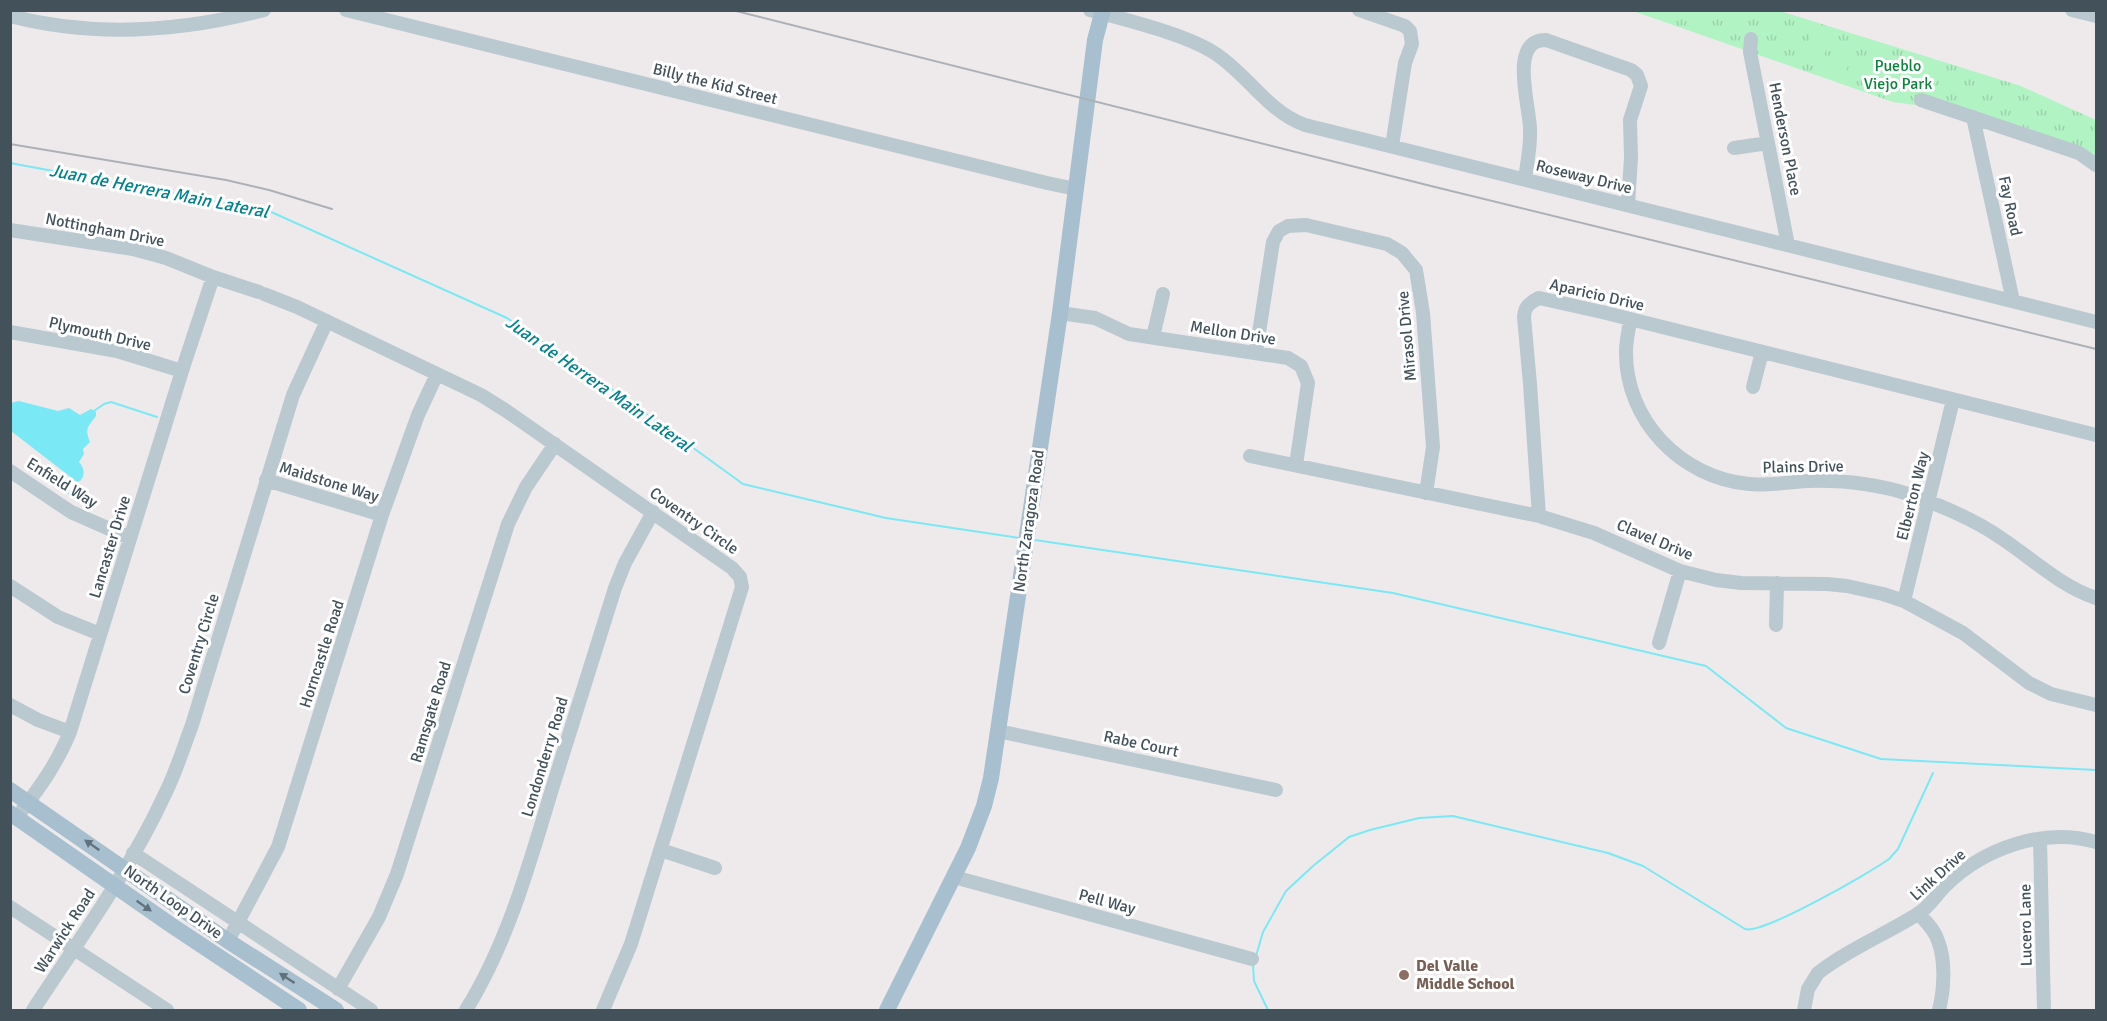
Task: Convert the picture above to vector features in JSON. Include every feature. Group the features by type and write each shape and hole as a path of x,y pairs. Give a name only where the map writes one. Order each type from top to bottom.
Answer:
{"main road":[{"name":"North Zaragoza Road","path":"887,1011 975,832 991,778 1060,313 1098,12"},
{"name":"North Loop Drive","path":"10,790 228,941 336,1011"},
{"name":"North Loop Drive","path":"14,815 299,1011"}],"street":[{"path":"10,16 55,26 142,30 194,26 264,10"},
{"name":"Billy the Kid Street","path":"346,10 1076,189"},
{"path":"1359,10 1405,26 1412,37 1412,44 1405,63 1392,146"},
{"path":"2072,10 2097,16"},
{"name":"Roseway Drive","path":"1098,12 1205,47 1234,68 1268,104 1296,122 2097,322"},
{"name":"Henderson Place","path":"1751,39 1750,52 1788,245"},
{"path":"1525,179 1531,139 1525,94 1525,53 1533,43 1546,40 1631,70 1638,77 1641,86 1630,120 1631,158 1628,205"},
{"path":"1921,100 2079,153 2097,165"},
{"name":"Fay Road","path":"1973,117 2013,301"},
{"path":"1734,148 1768,143"},
{"name":"Mirasol Drive","path":"1256,352 1273,243 1279,231 1288,226 1306,225 1386,244 1402,254 1418,275 1423,313 1433,447 1426,493"},
{"name":"Nottingham Drive","path":"10,230 133,249 166,258 297,307"},
{"name":"Lancaster Drive","path":"14,815 29,802 55,764 70,732 213,277"},
{"path":"1154,338 1163,294"},
{"name":"Aparicio Drive","path":"1539,516 1524,311 1534,300 1545,299 1630,319 2097,435"},
{"name":"Coventry Circle","path":"297,307 481,395 653,512 732,568 741,578 742,585 661,850 625,959 603,1011"},
{"name":"Mellon Drive","path":"1060,313 1089,316 1129,334 1256,352 1295,361 1301,366 1307,378 1308,387 1296,465"},
{"name":"Plains Drive","path":"1630,319 1626,350 1628,377 1636,400 1654,435 1687,463 1729,481 1761,485 1810,481 1856,483 1893,489 1983,526 2018,549 2049,574 2097,598"},
{"name":"Coventry Circle","path":"124,868 155,815 174,774 192,725 293,395 327,321"},
{"name":"Plymouth Drive","path":"10,332 117,351 182,371"},
{"path":"1753,387 1762,352"},
{"name":"Horncastle Road","path":"228,941 271,863 286,826 382,515 418,415 437,374"},
{"name":"Elberton Way","path":"1904,601 1953,400"},
{"name":"Ramsgate Road","path":"338,989 379,917 397,874 508,524 526,487 555,444"},
{"name":"Clavel Drive","path":"1250,456 1539,516 1594,533 1680,571 1716,580 1741,583 1847,586 1904,601 1962,633 2029,683 2051,694 2097,705"},
{"name":"Enfield Way","path":"10,471 71,512 130,538"},
{"name":"Maidstone Way","path":"266,480 382,515"},
{"name":"Londonderry Road","path":"466,1011 493,963 509,922 615,588 625,562 653,512"},
{"path":"1659,643 1680,571"},
{"path":"1776,624 1777,583"},
{"path":"10,586 58,617 100,634"},
{"path":"10,705 38,720 70,732"},
{"name":"Rabe Court","path":"998,731 1276,790"},
{"name":"Link Drive","path":"1804,1011 1808,989 1818,973 1919,914 1944,887 1982,858 2013,845 2040,839 2066,837 2097,842"},
{"name":"Lucero Lane","path":"2040,839 2044,1011"},
{"path":"661,850 715,868"},
{"path":"133,853 371,1011"},
{"name":"Warwick Road","path":"33,1011 124,868"},
{"name":"Pell Way","path":"954,877 1252,959"},
{"path":"10,907 167,1011"},
{"path":"1919,914 1934,933 1940,948 1942,998 1939,1011"}],"green space":[{"name":"Pueblo Viejo Park","path":"1633,11 1780,11 2021,86 2096,120 2096,159 1974,113 1893,102"},
{"path":"1812,31 1830,38 1820,68 1802,62"},
{"path":"1836,40 1855,46 1844,77 1826,70"}],"water":[{"path":"19,401 58,411 69,408 80,415 91,409 96,412 87,430 90,442 83,449 84,454 79,462 84,472 80,481 77,482 11,431 11,403"}],"waterway":[{"name":"Juan de Herrera Main Lateral","path":"10,163 269,211 507,318 616,392 743,484 886,518 1019,538"},
{"path":"94,411 111,402 157,417"},
{"path":"69,494 77,482"},
{"path":"1035,540 1393,593 1706,666 1786,728 1881,759 2096,770"},
{"path":"1256,956 1263,932 1286,891 1349,837 1419,818 1453,816 1608,853 1643,866 1745,929 1755,928 1817,901 1889,859 1898,849 1933,773"},
{"path":"1253,964 1254,981 1268,1010"}],"railway":[{"path":"732,10 1435,187 2096,349"},
{"path":"10,144 226,180 332,209"}],"place":[{"name":"Del Valle Middle School","path":"1404,975"}]}
